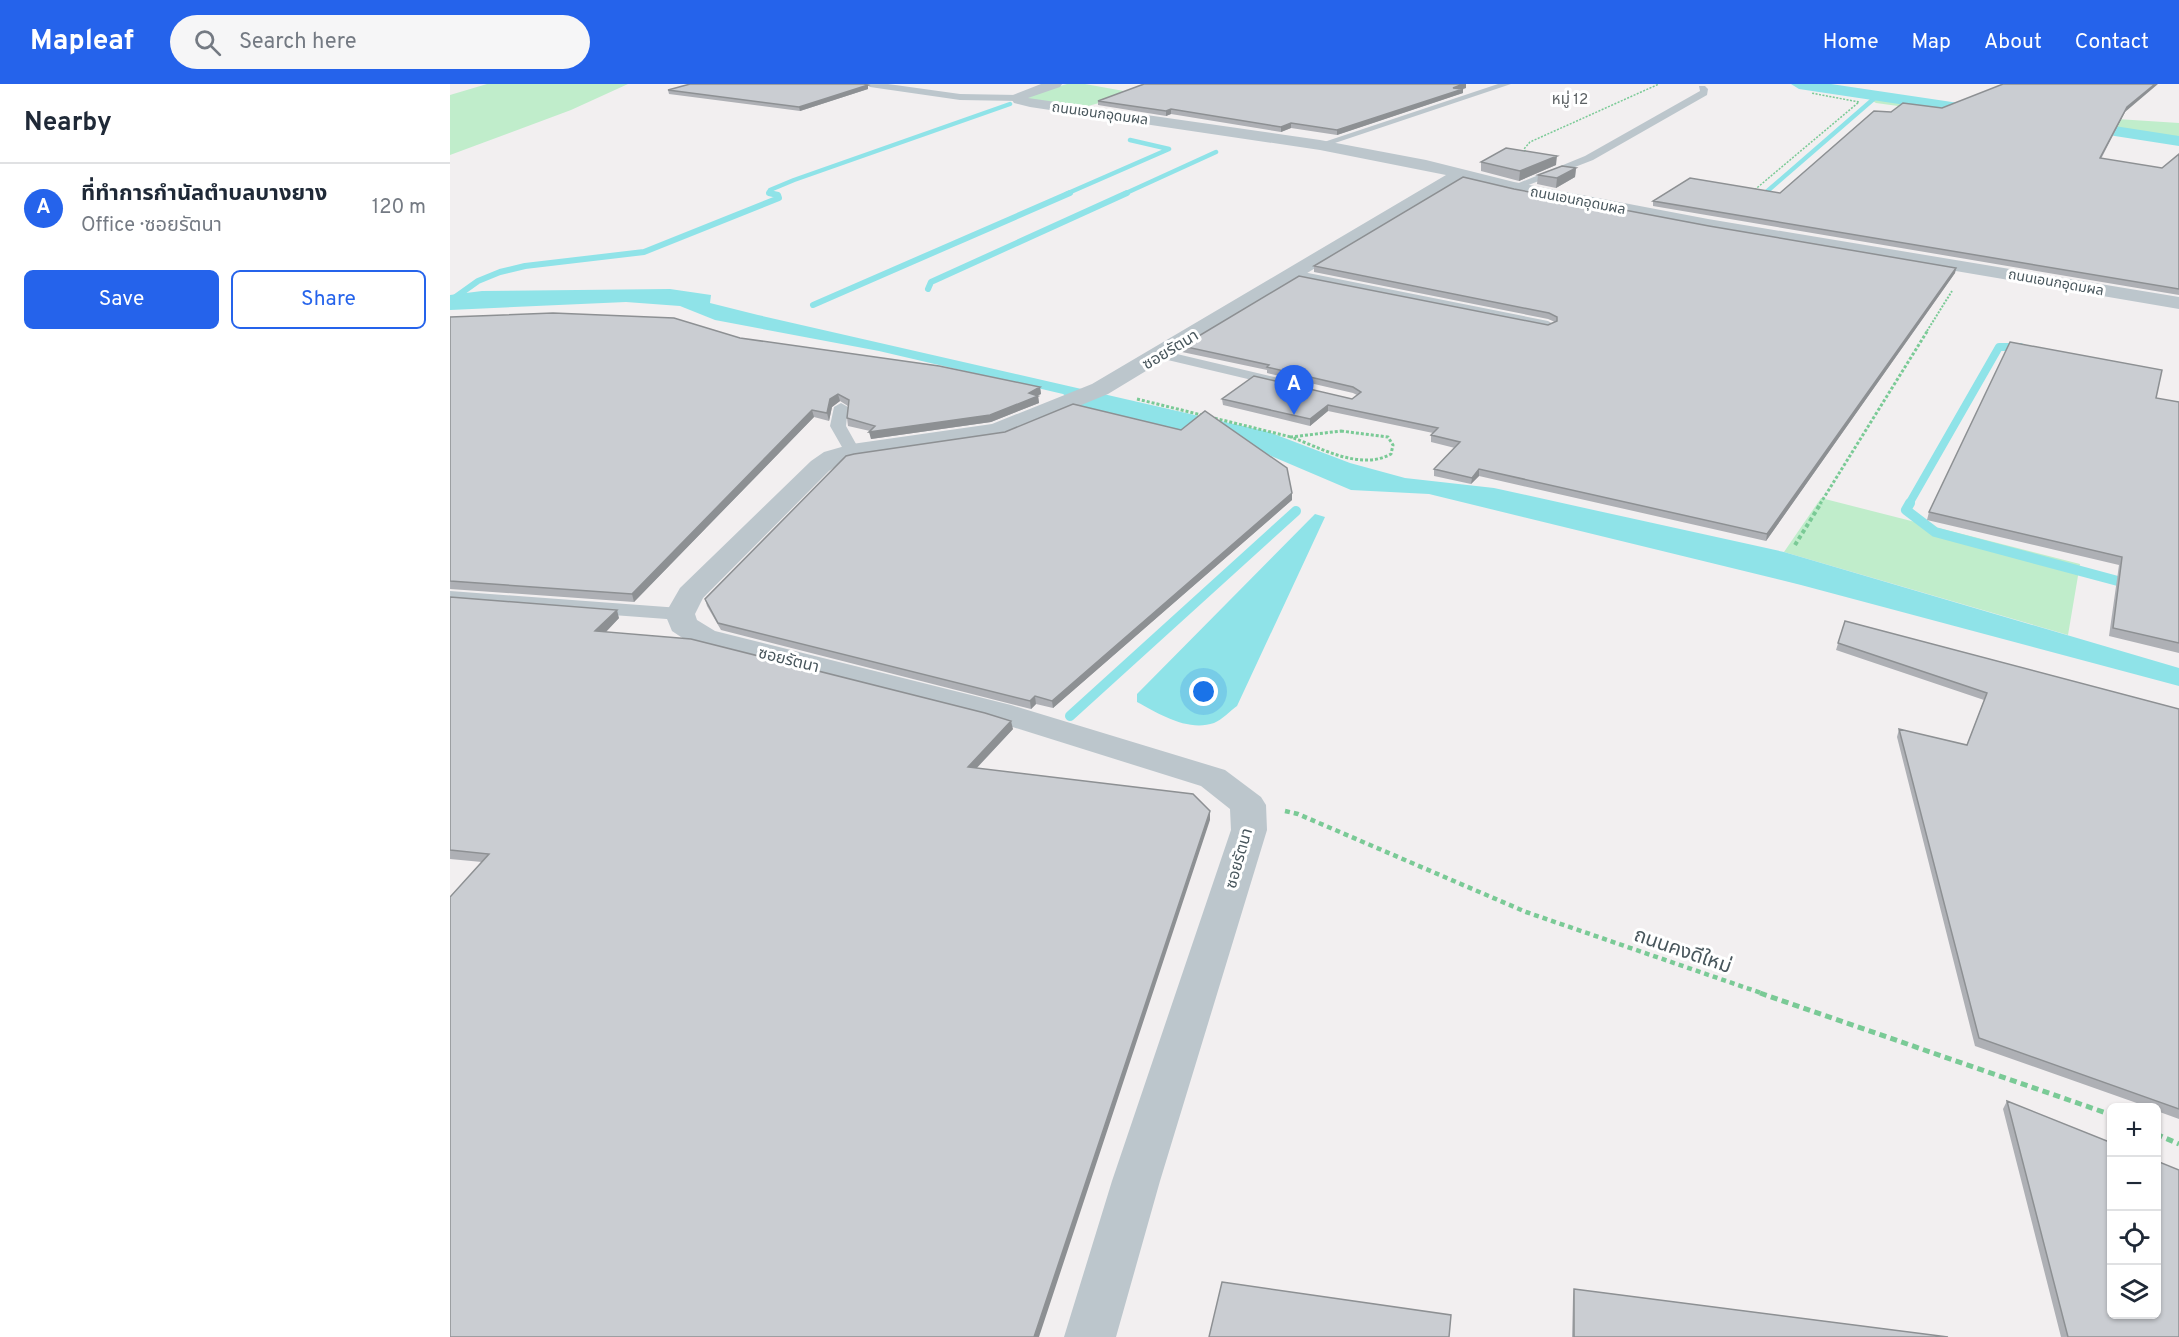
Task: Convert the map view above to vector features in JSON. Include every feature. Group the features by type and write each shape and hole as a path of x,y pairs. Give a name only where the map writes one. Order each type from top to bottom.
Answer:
{"street":[{"name":"ถนนเอนกอุดมผล","path":"1055,84 1028,92 1018,98 1030,103 1320,146 1708,225 2179,303"},
{"name":"ซอยรัตนา","path":"1090,1337 1136,1181 1249,830 1248,805 1213,778 999,712 704,638 683,625 680,614 690,594 820,466 833,457 852,451 997,431 1068,403 1101,388 1160,354 1460,173"}],"lane":[{"path":"870,84 960,97 1018,98"},
{"path":"1320,146 1507,84"},
{"path":"1514,187 1589,158 1704,93 1702,88"},
{"path":"1293,274 1548,325"},
{"path":"1160,354 1295,386"},
{"path":"841,407 838,426 852,451"},
{"path":"450,597 680,614"}],"path":[{"path":"1556,170 1530,160 1524,149 1530,142 1659,84"},
{"path":"1708,225 1764,182 1859,102 1811,93"},
{"path":"1795,545 1966,267"},
{"path":"1101,388 1291,436 1364,461 1380,460 1391,454 1392,445 1388,437 1341,431 1291,436"},
{"name":"ถนนคงดีใหม่","path":"1248,805 1298,813 1526,912 2107,1113"},
{"path":"2161,1136 2179,1144"}],"green space":[{"path":"487,84 628,84 571,110 450,155 450,95"},
{"path":"1067,84 1085,84 1135,93 1081,108 1031,101 1027,98 1032,94"},
{"path":"1878,94 1993,111 2179,123 2179,144 1876,103 1866,97"},
{"path":"1821,498 2080,564 2068,635 1784,552"}],"water":[{"path":"670,289 711,295 710,303 758,315 1269,432 1350,463 1405,478 1494,488 1784,552 2179,668 2179,686 1801,585 1429,494 1351,490 1255,449 1082,407 1063,394 879,351 715,320 680,306 626,302 450,310 450,295 482,291"},
{"path":"1315,514 1325,517 1237,706 1214,723 1194,725 1174,720 1137,702 1137,694"}],"building":[{"path":"690,84 868,85 799,107 668,90"},
{"path":"1144,84 1463,84 1453,88 1463,89 1337,130 1291,123 1281,127 1171,109 1166,111 1098,101"},
{"path":"2003,84 2155,84 2127,107 2100,158 2162,168 2179,154 2179,289 1653,201 1690,178 1780,193 1874,111 1891,112 1903,103 1942,108"},
{"path":"1506,148 1557,156 1520,171 1481,162"},
{"path":"1562,166 1576,168 1557,178 1538,175"},
{"path":"1463,177 1514,189 1709,226 1956,268 1767,534 1479,469 1472,478 1434,469 1460,442 1431,435 1438,428 1328,405 1310,419 1222,399 1254,376 1352,399 1361,392 1353,387 1267,367 1269,365 1182,346 1299,276 1548,325 1557,321 1557,317 1549,313 1314,266"},
{"path":"553,313 674,318 740,338 939,366 1040,387 1029,393 1038,396 990,415 869,432 875,426 847,418 849,400 838,394 830,399 827,413 812,410 632,594 450,581 450,317"},
{"path":"2010,342 2162,370 2156,398 2179,402 2179,643 2113,628 2122,557 1929,512"},
{"path":"1073,404 1181,430 1205,411 1287,468 1292,493 1052,701 1035,696 1030,701 718,623 705,599 846,456 1005,432"},
{"path":"450,597 617,610 595,631 691,639 985,713 1011,721 968,767 1193,794 1210,811 1034,1337 450,1337 450,897 489,854 450,850"},
{"path":"1845,621 2179,709 2179,1109 1979,1038 1899,729 1967,745 1987,693 1838,643"},
{"path":"2007,1101 2107,1141 2107,1319 2161,1319 2161,1163 2179,1170 2179,1337 2068,1337"},
{"path":"1222,1282 1451,1315 1449,1337 1209,1337"},
{"path":"1574,1289 1948,1337 1574,1337"}],"waterway":[{"path":"1799,84 1999,114"},
{"path":"1764,194 1877,96"},
{"path":"769,193 770,190 794,180 1010,104"},
{"path":"2063,123 2179,141"},
{"path":"1066,194 1169,149 1130,140"},
{"path":"1124,194 1216,152"},
{"path":"450,301 478,281 500,272 525,266 644,252 779,198 778,195 769,193"},
{"path":"769,193 774,194"},
{"path":"813,305 1070,193"},
{"path":"928,289 931,282 1127,193"},
{"path":"1757,200 1766,193"},
{"path":"1909,504 1999,347 2020,347"},
{"path":"1910,503 1906,510 1935,532 2129,584"},
{"path":"1070,716 1296,511"}],"place":[{"name":"ที่ทำการกำนัลตำบลบางยาง","path":"1294,415"}],"district":[{"name":"หมู่ 12","path":"1570,99"}]}
